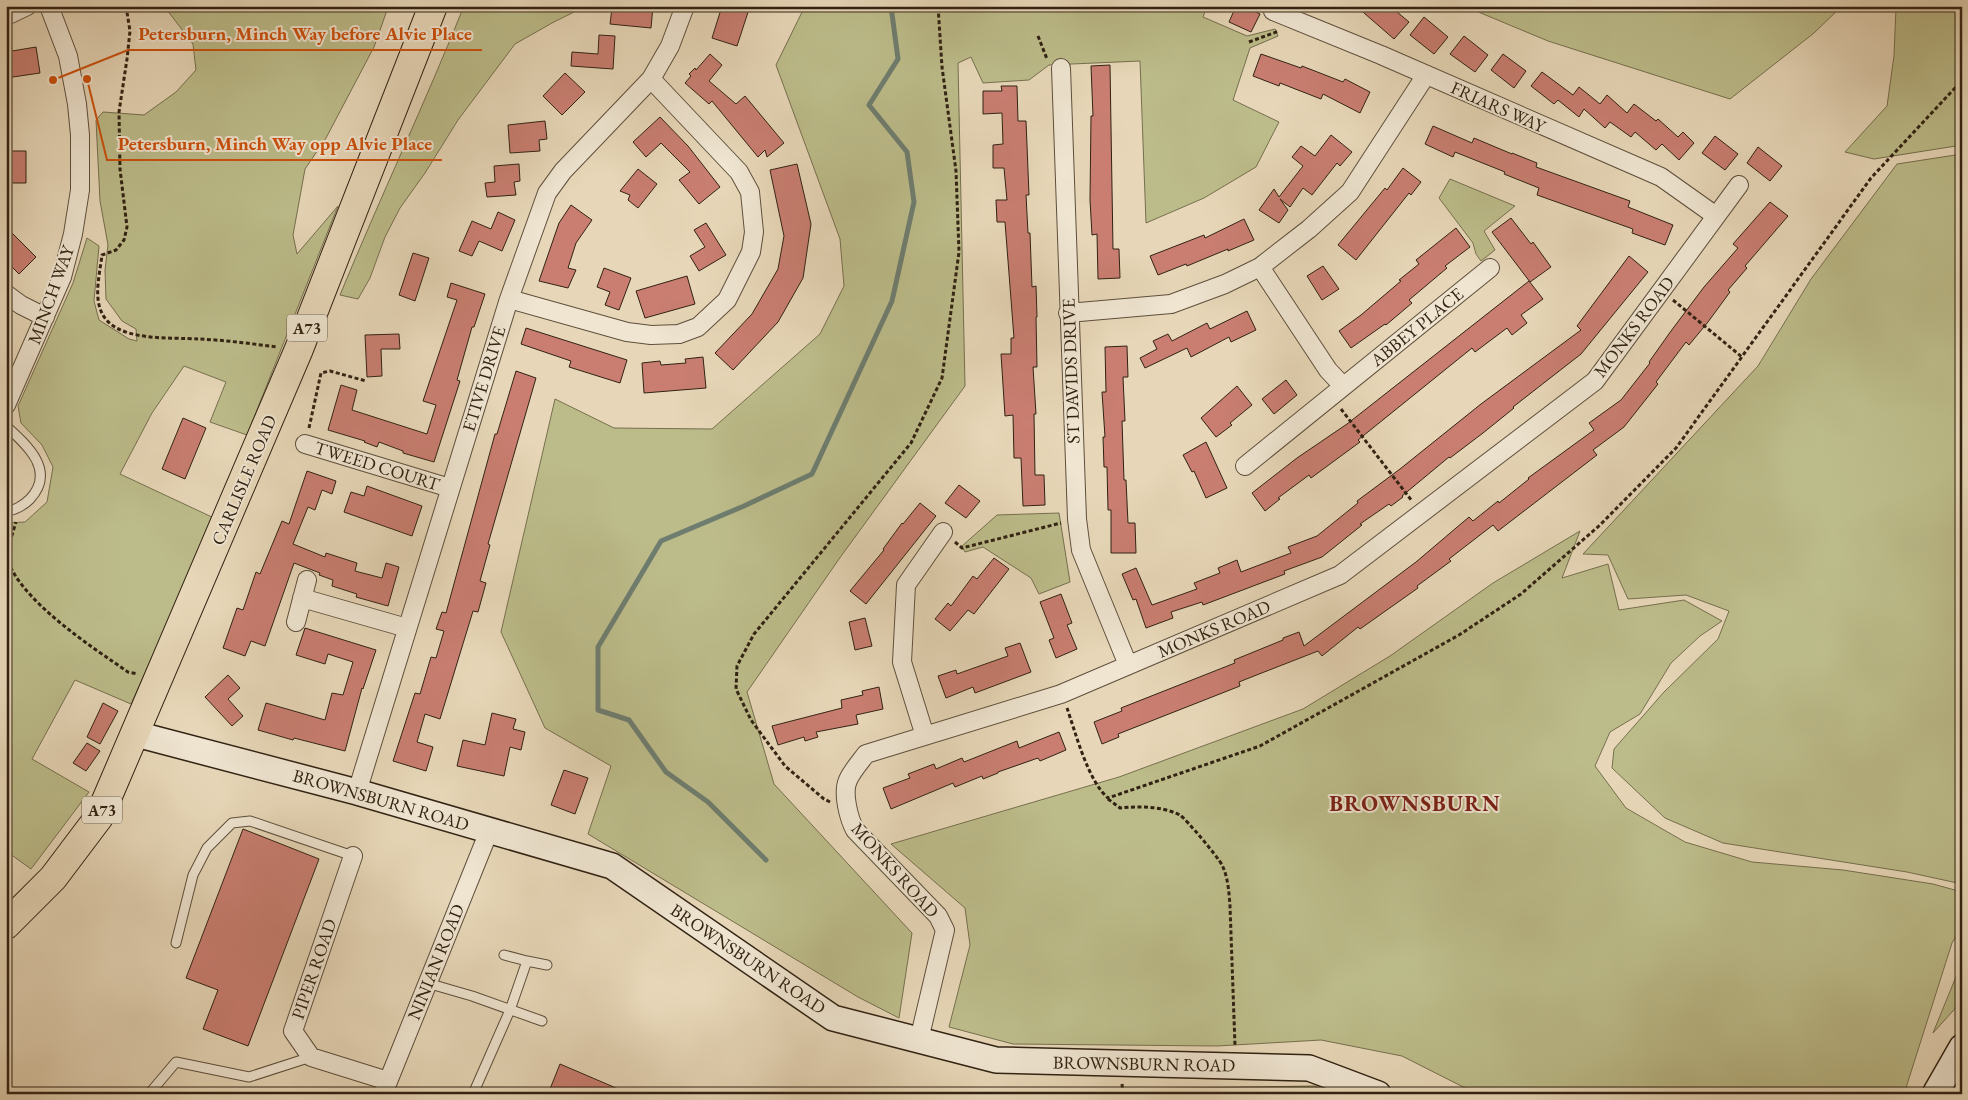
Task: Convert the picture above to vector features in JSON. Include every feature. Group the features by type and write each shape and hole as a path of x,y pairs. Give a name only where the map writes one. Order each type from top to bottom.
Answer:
{"main road":[{"name":"CARLISLE ROAD","path":"6,925 53,878 100,817 299,348 432,6"},
{"name":"BROWNSBURN ROAD","path":"136,734 356,792 612,866 833,1018 996,1060 1309,1068 1378,1094"},
{"path":"1935,1094 1962,1047"}],"street":[{"path":"6,16 27,6"},
{"name":"MINCH WAY","path":"6,405 62,277 74,234 80,190 80,136 77,104 68,56 49,6"},
{"name":"ETIVE DRIVE","path":"356,792 509,299 548,193 563,171 651,79 670,46 685,6"},
{"name":"FRIARS WAY","path":"1273,11 1661,177 1716,216"},
{"name":"ST DAVIDS DRIVE","path":"1061,68 1068,313 1080,550 1128,665"},
{"path":"1068,313 1171,304 1225,284 1260,267 1350,192 1426,75"},
{"path":"509,299 627,332 651,335 679,334 698,327 727,300 751,252 754,232 750,192 739,172 651,79"},
{"name":"MONKS ROAD","path":"919,1040 945,930 938,916 855,830 849,820 846,802 847,782 866,754 1061,694 1340,575 1595,381 1739,185"},
{"path":"1260,267 1328,370 1337,391"},
{"name":"ABBEY PLACE","path":"1245,466 1490,268"},
{"path":"6,294 21,305 46,317"},
{"name":"TWEED COURT","path":"305,444 450,488"},
{"path":"925,736 902,662 906,585 944,532"},
{"path":"296,622 307,580"},
{"path":"302,598 407,628"},
{"name":"NINIAN ROAD","path":"386,1087 489,831"},
{"name":"PIPER ROAD","path":"311,1057 292,1032 353,856"},
{"path":"311,1057 386,1087"}],"lane":[{"path":"6,426 24,442 34,456 42,473 38,490 26,503 6,511"},
{"path":"176,943 194,875 207,848 232,823 250,821 353,856"},
{"path":"504,955 547,965"},
{"path":"473,1094 510,1010 527,961"},
{"path":"427,983 542,1021"},
{"path":"149,1094 176,1062 249,1077 311,1057"}],"path":[{"path":"126,6 130,31 128,59 119,112 120,169 127,227 124,240 116,250 102,255 98,302 101,314 111,324 126,332 141,336 299,348"},
{"path":"848,811 824,799 785,766 751,720 736,689 737,666 754,634 911,443 942,378 959,252 956,171 942,67 938,6"},
{"path":"1249,42 1301,23"},
{"path":"1108,798 1260,746 1460,635 1521,594 1600,525 1676,448 1871,178 1955,88 1962,88"},
{"path":"1661,290 1742,357"},
{"path":"305,444 321,373 330,371 366,381"},
{"path":"1337,391 1421,513"},
{"path":"21,506 6,555 9,568 57,621 128,672 161,677"},
{"path":"944,532 962,548 1077,519"},
{"path":"1061,694 1092,778 1100,791 1120,808 1138,806 1164,809 1182,816 1222,864 1228,887 1230,906 1235,1040 1238,1066"}],"green space":[{"path":"164,6 386,6 386,13 374,47 326,138 305,169 293,235 297,254 338,206 247,435 210,422 226,382 184,366 152,413 120,474 214,518 131,704 75,680 32,759 89,792 31,869 6,851 6,523 25,522 47,502 53,467 42,445 21,423 18,406 73,283 87,238 99,246 94,301 99,320 129,339 137,341 136,329 122,321 106,299 105,270 108,245 100,201 96,120 103,112 144,115 176,92 196,70 193,44"},
{"path":"464,6 586,6 515,44 458,120 425,173 400,208 385,237 370,278 358,299 340,295 434,78"},
{"path":"805,6 1207,6 1203,17 1247,36 1275,29 1278,36 1250,48 1233,100 1279,122 1256,167 1204,198 1146,223 1140,61 1049,65 1029,80 983,83 971,57 958,63 965,386 839,559 747,692 774,784 912,933 899,1018 858,997 588,834 611,766 545,728 501,632 555,399 614,428 712,429 820,334 844,286 840,239 776,65"},
{"path":"1464,6 1842,6 1814,33 1730,99 1548,41"},
{"path":"1902,6 1962,6 1962,145 1874,159 1845,152 1887,106 1894,56 1896,8"},
{"path":"1962,154 1962,884 1907,872 1723,843 1665,818 1612,768 1614,749 1664,692 1718,639 1729,611 1686,595 1628,599 1608,555 1583,554 1758,366 1811,279 1897,164"},
{"path":"1450,179 1515,206 1484,231 1495,250 1481,261 1476,254 1473,243 1439,198"},
{"path":"1059,513 1070,582 1039,594 1031,578 983,547 965,552 962,546 997,515"},
{"path":"1580,531 1562,578 1608,564 1619,610 1684,600 1722,621 1700,636 1671,663 1640,714 1610,732 1595,766 1626,808 1685,842 1752,862 1843,870 1933,884 1962,892 1962,926 1952,943 1904,1094 1477,1094 1402,1056 1321,1040 1217,1046 1013,1044 949,1027 970,945 965,908 891,844 1119,777 1303,709 1390,656 1493,583"},
{"path":"1962,962 1962,1001 1933,1033"},
{"path":"1314,1086 1335,1094 1004,1094 1120,1089"}],"building":[{"path":"637,6 653,6 651,28 610,24 612,8 637,11"},
{"path":"722,6 750,6 737,46 712,38"},
{"path":"1236,6 1243,6 1260,14 1251,32 1229,22"},
{"path":"1356,6 1390,6 1409,22 1394,39"},
{"path":"1424,17 1448,37 1434,54 1410,35"},
{"path":"599,35 615,36 613,69 571,66 572,52 598,54"},
{"path":"1464,36 1488,55 1475,72 1450,54"},
{"path":"36,47 40,73 6,78 6,52"},
{"path":"710,54 722,65 709,81 736,104 745,96 784,143 767,157 765,150 758,157 712,101 709,104 685,83 691,76 689,74 695,68 696,70"},
{"path":"1261,54 1301,68 1302,66 1343,82 1345,79 1370,92 1360,113 1323,94 1321,99 1280,83 1279,86 1253,76"},
{"path":"1503,54 1526,71 1514,88 1491,70"},
{"path":"1110,65 1113,249 1119,249 1120,278 1098,279 1097,234 1092,235 1090,200 1091,116 1093,116 1091,66"},
{"path":"1542,72 1573,95 1579,87 1600,104 1607,95 1627,113 1634,104 1656,121 1658,119 1678,137 1683,132 1694,143 1679,160 1662,144 1656,150 1635,132 1631,137 1610,122 1605,128 1584,109 1579,117 1558,100 1554,104 1531,86"},
{"path":"565,73 585,92 562,115 543,96"},
{"path":"1001,86 1017,86 1018,121 1026,121 1029,195 1026,195 1028,233 1030,233 1032,287 1036,286 1037,317 1037,367 1033,367 1036,414 1034,414 1035,475 1044,475 1045,505 1023,506 1021,458 1014,458 1013,415 1005,416 1001,354 1011,354 1011,338 1014,338 1005,222 997,222 996,200 1007,200 1004,168 993,168 993,145 1003,144 1002,113 983,114 983,91 1002,91"},
{"path":"660,117 688,146 720,187 699,204 679,180 690,172 661,143 646,157 633,142"},
{"path":"545,121 547,139 539,140 540,151 510,153 508,125"},
{"path":"1433,126 1472,143 1474,138 1537,163 1536,167 1630,201 1628,207 1673,225 1665,245 1632,233 1633,229 1537,195 1539,188 1504,174 1505,172 1455,152 1453,157 1425,144"},
{"path":"1331,135 1352,152 1340,166 1337,163 1312,195 1303,188 1290,207 1280,199 1288,210 1279,223 1259,210 1274,189 1279,197 1303,166 1292,157 1301,146 1315,156"},
{"path":"1715,136 1738,154 1725,170 1702,153"},
{"path":"1758,147 1782,166 1770,181 1747,163"},
{"path":"6,151 26,151 26,183 6,183"},
{"path":"519,164 520,181 514,182 516,195 487,197 485,183 495,182 494,166"},
{"path":"797,164 811,224 803,278 778,322 733,370 715,353 752,314 778,269 784,236 770,170"},
{"path":"1403,168 1421,182 1411,195 1409,193 1356,260 1338,245 1385,188 1387,190"},
{"path":"638,169 657,184 638,208 628,200 630,195 620,191"},
{"path":"1770,202 1788,216 1745,266 1747,268 1728,290 1730,292 1708,322 1689,345 1686,342 1656,382 1658,384 1624,427 1593,450 1597,455 1498,531 1493,525 1449,559 1451,561 1417,586 1418,588 1360,629 1358,627 1322,656 1318,651 1239,682 1240,686 1118,734 1119,737 1102,744 1094,722 1122,711 1121,708 1235,663 1234,660 1299,632 1304,646 1416,562 1469,517 1473,521 1498,501 1499,503 1528,478 1594,430 1589,423 1621,400 1704,287 1738,248 1733,244"},
{"path":"571,205 592,220 576,243 568,268 576,270 568,288 539,281 559,223"},
{"path":"498,212 515,220 502,251 479,241 472,256 459,251 472,221 491,229"},
{"path":"1511,218 1531,244 1533,242 1551,267 1530,282 1492,232"},
{"path":"1244,219 1254,240 1158,275 1150,256 1204,235 1205,238"},
{"path":"706,223 726,255 699,271 690,256 705,247 694,230"},
{"path":"6,227 36,257 19,274 6,261"},
{"path":"1456,228 1470,247 1445,266 1447,268 1409,300 1412,303 1386,325 1351,348 1339,331 1401,281 1399,280 1419,264 1416,260"},
{"path":"413,253 429,258 415,301 399,295"},
{"path":"1629,256 1648,272 1581,354 1483,433 1449,457 1403,497 1391,506 1389,504 1360,524 1362,525 1322,557 1284,571 1285,574 1203,605 1202,602 1171,612 1173,618 1146,628 1136,599 1133,600 1122,574 1136,568 1152,605 1197,589 1194,583 1220,573 1218,568 1237,560 1241,572 1291,553 1288,547 1317,536 1358,503 1357,501 1481,404 1581,330 1577,326"},
{"path":"1323,266 1339,289 1322,300 1307,276"},
{"path":"604,268 631,278 619,310 605,305 610,292 597,287"},
{"path":"687,276 695,304 645,318 636,291"},
{"path":"1529,281 1543,299 1521,315 1527,323 1512,335 1507,328 1475,352 1472,348 1358,440 1360,442 1311,478 1309,475 1278,498 1280,499 1265,511 1252,493 1297,458 1347,424"},
{"path":"451,283 485,294 474,327 472,327 457,380 460,381 434,462 403,453 403,451 379,442 377,447 365,441 328,430 341,385 357,390 352,410 427,434 436,405 423,401 457,300 447,297"},
{"path":"1247,311 1256,330 1231,342 1229,337 1191,357 1187,348 1145,368 1140,358 1157,349 1153,341 1168,334 1172,341 1207,323 1210,329"},
{"path":"526,328 627,360 620,383 569,367 571,361 521,344"},
{"path":"399,334 400,349 381,349 382,376 367,377 365,335"},
{"path":"1127,346 1128,377 1123,377 1125,421 1122,421 1124,480 1126,480 1128,523 1135,523 1136,553 1111,553 1111,510 1108,510 1107,467 1104,467 1103,437 1105,437 1102,392 1106,392 1105,347"},
{"path":"703,357 706,388 644,393 642,363 660,361 661,365 686,363 685,359"},
{"path":"516,371 536,378 488,544 490,545 480,581 486,583 478,612 473,611 440,719 425,714 417,742 433,747 426,771 393,761 415,693 420,694 431,657 436,658 444,631 436,629 442,612 446,613 495,434 497,434"},
{"path":"1286,380 1297,395 1274,414 1262,399"},
{"path":"1237,386 1252,405 1230,423 1232,425 1216,437 1201,418"},
{"path":"183,418 206,428 185,479 162,469"},
{"path":"1206,442 1227,488 1206,498 1194,471 1192,472 1183,455"},
{"path":"307,471 336,481 332,494 322,490 315,510 308,507 293,544 325,557 326,553 357,563 355,571 382,578 386,563 399,567 388,606 356,597 357,594 332,586 333,580 294,563 265,646 251,641 245,656 223,648 237,608 243,610 256,572 260,574 282,521 289,524"},
{"path":"959,485 980,501 966,518 945,503"},
{"path":"367,486 422,506 412,536 344,512 351,492 364,496"},
{"path":"920,503 936,516 866,604 850,591 884,550 902,523"},
{"path":"994,558 1009,569 974,614 968,610 950,631 935,619 948,603 951,606 973,576 977,579"},
{"path":"1061,594 1072,623 1067,625 1077,649 1056,658 1049,640 1054,638 1040,602"},
{"path":"865,618 872,646 855,650 849,622"},
{"path":"305,628 376,650 362,688 345,751 294,738 293,740 258,730 266,703 325,720 332,693 343,695 353,662 328,654 325,664 296,655"},
{"path":"1020,643 1031,672 975,693 973,687 946,698 938,676 956,670 957,674 1008,656 1005,648"},
{"path":"228,675 240,688 228,699 243,716 232,726 205,697"},
{"path":"879,687 883,709 856,715 858,724 816,732 818,737 805,741 804,737 778,745 772,726 842,708 841,700 863,695 862,691"},
{"path":"103,703 118,711 100,744 87,737"},
{"path":"492,713 516,719 513,729 525,732 521,750 510,747 504,776 457,766 463,740 485,745"},
{"path":"1059,732 1066,750 1040,761 1038,758 983,779 982,776 955,787 953,783 891,809 883,788 910,778 908,774 934,764 936,769 962,758 964,762 1017,741 1019,748"},
{"path":"87,743 100,751 86,771 73,763"},
{"path":"564,770 588,778 575,814 551,805"},
{"path":"243,829 319,859 248,1046 203,1029 218,990 186,978"},
{"path":"560,1064 630,1094 548,1094"}],"waterway":[{"path":"766,860 708,802 666,772 629,720 598,710 598,647 661,541 744,506 812,474 892,301 914,202 907,152 869,105 898,59 891,6"}],"place":[{"name":"Petersburn, Minch Way opp Alvie Place","path":"87,79"},
{"name":"Petersburn, Minch Way before Alvie Place","path":"53,80"}],"district":[{"name":"BROWNSBURN","path":"1415,803"}]}
